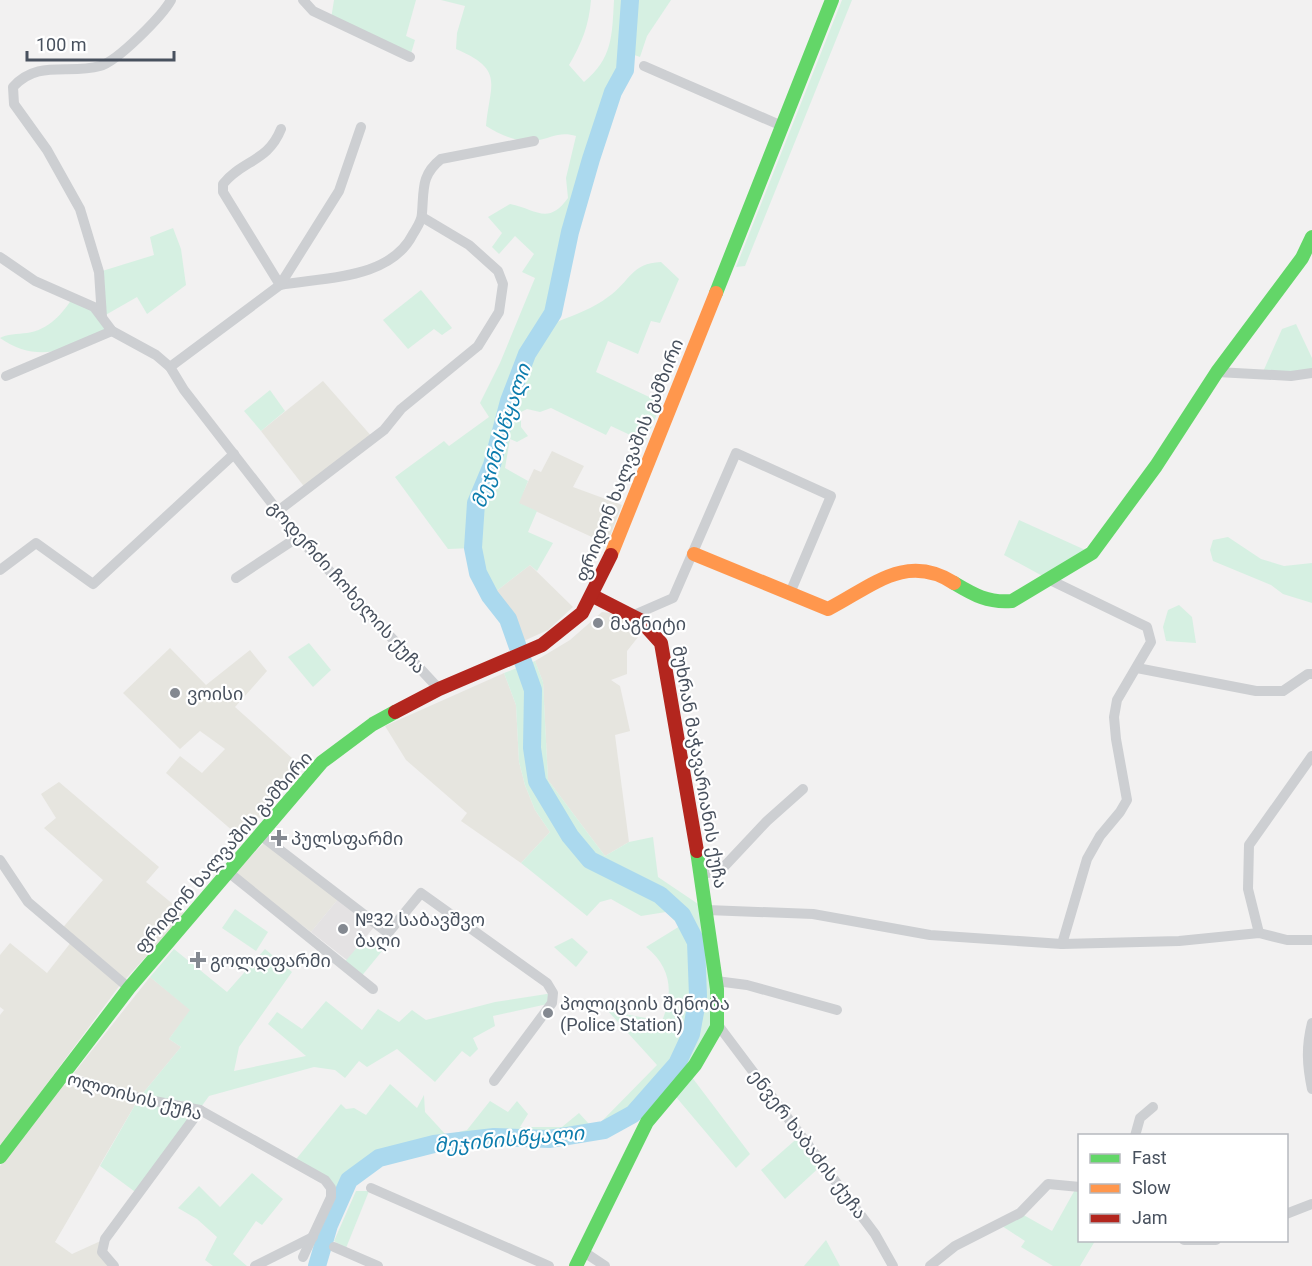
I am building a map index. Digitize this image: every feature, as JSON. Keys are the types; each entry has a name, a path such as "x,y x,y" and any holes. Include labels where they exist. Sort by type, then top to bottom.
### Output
{"main road":[{"name":"ფრიდონ ხალვაშის გამზირი","path":"0,1157 59,1076 129,988 322,762 373,724 440,689 542,645 582,612 593,596 613,552 832,0"},
{"path":"694,554 828,609 907,569 932,571 959,584 981,601 997,605 1012,601 1092,553 1156,466 1217,372 1302,258 1312,237"},
{"name":"მუხრან მაჭავარიანის ქუჩა","path":"593,596 634,615 655,632 662,643 707,909 716,981 718,1025"},
{"path":"576,1266 647,1122 688,1072 718,1025"}],"street":[{"path":"102,317 99,272 80,209 47,150 14,104 13,87 27,75 45,69 101,66 114,59 161,13 171,0"},
{"path":"303,0 313,10 410,57"},
{"path":"644,66 782,126"},
{"path":"170,367 280,285 339,190 361,127"},
{"path":"280,285 223,192 223,184 229,176 264,156 276,142 281,129"},
{"path":"280,285 369,270 396,257 410,240 422,217 423,188 429,169 441,159 534,141"},
{"path":"278,511 384,430 401,409 478,346 499,312 503,284 498,271 469,245 422,217"},
{"name":"გოდერძი ჩოხელის ქუჩა","path":"0,257 35,281 94,307 112,331 156,355 170,367 190,398 298,537 440,689"},
{"path":"6,376 112,331"},
{"path":"1217,372 1291,376 1312,373"},
{"path":"634,615 673,598 736,453 831,496 790,593"},
{"path":"0,570 36,543 93,584 234,454"},
{"path":"236,578 298,537"},
{"path":"1048,579 1147,627 1151,642 1117,700 1114,717 1127,800 1100,836 1087,859 1062,944"},
{"path":"1137,668 1256,691 1283,691 1308,674 1312,674"},
{"path":"1259,933 1248,889 1249,845 1312,756"},
{"path":"701,874 720,871 767,821 803,789"},
{"path":"259,834 388,933 421,893 547,984 553,993 555,1002 494,1081"},
{"path":"0,860 28,902 129,988"},
{"path":"227,871 374,989"},
{"path":"707,909 813,915 949,937 1062,944 1179,941 1259,933 1287,940 1312,940"},
{"path":"716,981 747,985 837,1010"},
{"path":"1312,1023 1306,1062 1312,1089"},
{"name":"ენვერ ხაბაძის ქუჩა","path":"718,1025 875,1233 893,1266"},
{"name":"ოლთისის ქუჩა","path":"59,1076 139,1098 200,1110 325,1180 331,1188 331,1197 303,1257"},
{"path":"1136,1134 1140,1118 1153,1107"},
{"path":"114,1266 102,1252 105,1239 200,1110"},
{"path":"930,1266 955,1246 1020,1213 1048,1184 1078,1187"},
{"path":"371,1188 549,1266"},
{"path":"1288,1214 1312,1204"},
{"path":"255,1266 314,1237"},
{"path":"334,1247 378,1266"},
{"path":"584,1252 605,1266"}],"shaded area":[{"path":"323,381 373,438 306,489 261,431"},
{"path":"552,451 584,466 573,487 622,505 607,544 518,503 534,469 541,472"},
{"path":"530,565 573,607 548,630 517,644 508,619 490,596"},
{"path":"602,612 620,614 642,632 627,651 627,674 611,680 620,686 630,731 615,735 629,842 605,856 548,780 543,682 535,661 570,640"},
{"path":"170,648 206,685 250,650 267,671 235,707 302,767 242,839 166,773 180,756 202,773 225,749 200,731 180,749 123,693"},
{"path":"504,673 516,705 519,762 525,785 535,810 550,832 521,863 461,821 467,813 406,760 385,726"},
{"path":"59,782 159,867 146,882 185,914 120,985 0,1147 0,1015 4,1010 0,1007 0,955 10,943 47,973 72,941 60,931 103,880 44,828 56,818 41,794"},
{"path":"265,842 339,898 311,932 233,873"},
{"name":"№32 საბავშვო ბაღი","path":"339,898 374,927 347,960 311,932"},
{"path":"150,977 191,1010 169,1039 181,1047 139,1098 55,1242 72,1254 105,1239 109,1262 107,1266 0,1266 0,1166 63,1085 135,1097 74,1073"}],"green space":[{"path":"334,0 416,0 406,36 415,40 410,57 331,19"},
{"path":"441,0 591,0 584,34 569,65 584,82 594,73 606,55 611,35 614,0 671,0 647,36 640,57 626,52 625,70 613,92 570,232 553,313 557,322 590,308 615,291 631,274 643,266 661,262 679,279 660,323 651,321 638,354 608,341 596,372 662,403 645,442 611,426 606,435 551,408 540,412 527,409 521,412 521,427 528,436 517,442 510,439 505,468 528,481 519,503 537,511 528,532 553,543 537,571 530,565 490,596 478,573 473,548 448,549 395,477 444,441 449,446 489,417 480,403 500,363 535,278 522,272 534,254 515,236 499,254 492,247 502,233 488,217 510,204 548,214 561,207 568,198 566,178 576,136 560,135 535,141 523,141 503,135 486,126 491,88 488,71 472,57 456,49 457,33 465,6"},
{"path":"842,0 852,0 745,266 736,267"},
{"path":"173,228 181,249 186,285 147,314 137,297 102,317 112,331 70,348 56,351 29,351 0,338 42,328 65,309 74,296 101,316 99,272 154,255 150,237"},
{"path":"421,290 452,328 442,335 434,329 408,349 383,320"},
{"path":"1296,324 1312,358 1312,373 1262,374 1282,329"},
{"path":"270,390 285,411 261,431 244,411"},
{"path":"1019,520 1092,553 1048,579 1004,555"},
{"path":"1228,537 1261,559 1284,566 1312,563 1312,603 1283,594 1271,585 1213,561 1210,550 1213,540"},
{"path":"1179,605 1192,617 1196,643 1166,641 1163,627 1168,610"},
{"path":"309,643 331,670 313,687 288,657"},
{"path":"535,661 543,682 548,780 605,856 629,842 653,837 658,877 707,910 718,1025 688,1072 750,1154 736,1168 671,1091 647,1122 633,1114 604,1130 549,1139 494,1137 434,1144 379,1158 349,1180 342,1197 293,1163 341,1104 346,1109 354,1108 366,1115 390,1084 417,1108 424,1095 425,1112 446,1135 467,1130 490,1101 508,1112 517,1101 528,1114 520,1127 562,1127 579,1113 589,1124 600,1123 657,1065 608,1011 662,1021 668,1000 668,981 661,963 646,947 680,926 666,912 641,916 611,899 600,902 587,916 521,863 550,832 535,810 525,785 519,762 516,705 504,673"},
{"path":"235,909 268,932 256,951 222,928"},
{"path":"365,938 382,951 360,978 343,964"},
{"path":"572,938 588,952 576,967 554,947"},
{"path":"174,949 227,992 265,949 292,972 239,1047 234,1071 306,1056 268,1024 277,1012 302,1029 326,1001 362,1030 378,1009 399,1022 412,1010 426,1020 495,1002 553,993 552,1003 493,1016 495,1026 473,1038 478,1049 470,1057 462,1051 435,1082 397,1049 367,1067 359,1061 345,1078 335,1070 314,1067 209,1096 138,1194 100,1166 139,1098 181,1047 169,1039 190,1010 150,977"},
{"path":"801,1135 823,1164 785,1199 761,1170"},
{"path":"252,1173 283,1199 262,1225 256,1221 233,1254 247,1266 213,1266 205,1260 217,1237 197,1219 178,1208 199,1186 220,1207"},
{"path":"1078,1186 1078,1242 1094,1242 1080,1266 1053,1266 1021,1247 1025,1241 999,1224 1020,1213 1052,1231"},
{"path":"356,1191 369,1191 346,1248 334,1241"},
{"path":"826,1240 840,1266 804,1266"}],"waterway":[{"name":"მეჯინისწყალი","path":"317,1266 329,1225 349,1180 379,1158 434,1144 494,1137 549,1139 604,1130 633,1114 677,1064 691,1034 698,996 696,942 682,915 660,895 590,860 570,836 537,781 532,748 533,690 508,619 490,596 478,573 473,548 476,503 492,465 509,401 527,354 553,313 570,232 591,159 613,92 625,70 630,0"}],"traffic: fast":[{"path":"716,293 832,0"},
{"path":"954,583 982,597 996,601 1012,601 1092,553 1156,466 1217,372 1302,258 1312,237"},
{"path":"0,1157 129,988 322,762 373,724 395,712"},
{"path":"576,1266 647,1122 695,1065 717,1027 717,989 697,851"}],"traffic: slow":[{"path":"611,555 716,293"},
{"path":"694,554 828,609 874,583 904,572 920,571 937,574 954,583"}],"traffic: jam":[{"path":"395,712 439,689 542,645 582,613 611,555"},
{"path":"593,596 640,620 661,643 697,851"}],"place":[{"name":"მაგნიტი","path":"598,623"},
{"name":"ვოისი","path":"175,693"},
{"name":"პულსფარმი","path":"279,838"},
{"name":"№32 საბავშვო ბაღი","path":"343,929"},
{"name":"გოლდფარმი","path":"198,960"},
{"name":"პოლიციის შენობა (Police Station)","path":"548,1013"}]}
